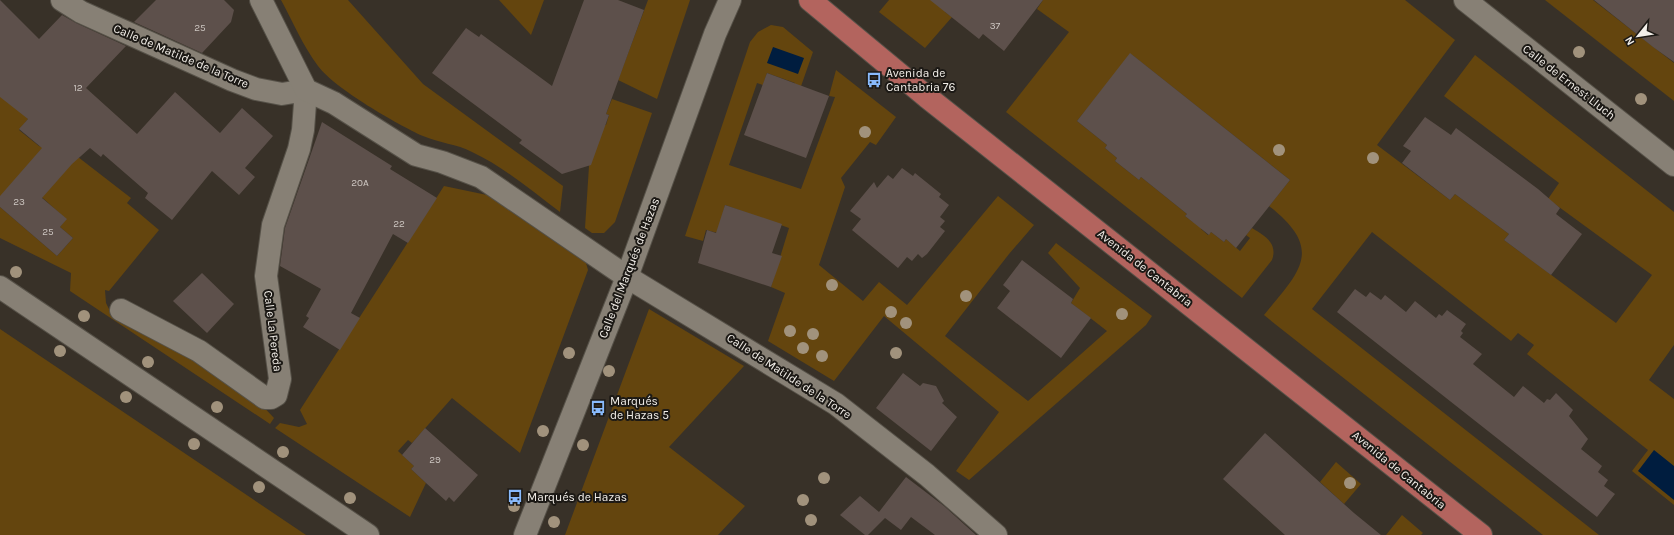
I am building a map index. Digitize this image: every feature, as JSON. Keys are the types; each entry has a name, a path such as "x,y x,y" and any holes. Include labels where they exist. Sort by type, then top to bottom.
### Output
{"main road":[{"name":"Avenida de Cantabria","path":"810,0 933,101 1481,535"}],"street":[{"name":"Calle de Matilde de la Torre","path":"62,0 81,12 256,89 282,94 306,90 334,103 416,155 442,162 481,177 627,277 836,404 927,475 996,535"},
{"path":"261,0 306,90"},
{"name":"Calle del Marqués de Hazas","path":"525,535 627,277 715,34 730,0"},
{"name":"Calle de Ernest Lluch","path":"1465,0 1674,165"},
{"name":"Calle La Pereda","path":"121,310 199,352 265,398 276,396 280,379 266,276 273,225 299,149 303,130 306,90"},
{"path":"0,287 368,535"}],"shaded area":[{"path":"281,0 348,0 423,84 563,186 560,212 518,180 484,158 466,149 423,136 412,131 383,115 338,85 318,66 303,42"},
{"path":"499,0 544,0 531,35"},
{"path":"648,0 690,0 657,99 618,80"},
{"path":"889,0 939,0 949,7 945,12 952,17 925,48 879,12"},
{"path":"1043,0 1405,0 1455,40 1377,145 1450,200 1455,194 1509,234 1504,240 1616,323 1652,275 1548,199 1559,183 1444,96 1475,55 1674,212 1674,345 1649,380 1674,399 1674,505 1632,471 1648,450 1527,354 1534,345 1518,333 1511,341 1372,232 1312,309 1599,535 1543,535 1264,315 1288,286 1296,273 1301,260 1302,248 1297,235 1269,206 1290,180 1131,54 1077,121 1107,145 1105,148 1117,158 1115,161 1139,180 1141,177 1187,214 1185,216 1193,222 1204,224 1201,229 1208,235 1211,232 1224,242 1226,239 1240,251 1250,238 1246,235 1252,228 1266,237 1272,245 1272,260 1242,298 1006,112 1069,32 1037,9"},
{"path":"1545,0 1593,0 1674,63 1674,101"},
{"path":"771,25 783,27 813,52 799,92 793,89 795,83 767,73 763,85 757,83 729,165 801,189 835,97 829,96 836,70 896,117 876,145 870,142 841,178 845,187 819,265 863,301 879,282 907,305 998,196 1034,225 1009,254 945,336 1028,401 1107,331 1071,303 1080,288 1048,253 1056,243 1152,316 1146,325 969,480 956,471 999,412 884,316 834,381 768,341 785,293 771,287 789,228 725,205 718,233 706,230 703,241 685,236 750,42 758,32"},
{"path":"0,75 28,119 19,130 39,146 78,157 131,198 127,203 159,230 109,291 105,290 106,303 112,315 160,336 257,400 274,418 270,424 70,291 71,273 0,238 0,207 57,256 73,238 60,227 66,219 35,191 0,196"},
{"path":"612,99 652,113 615,222 604,233 592,233 585,228 588,162 601,136 598,135 602,124 606,125 609,115 606,114"},
{"path":"444,186 487,195 586,263 588,270 520,453 452,398 412,443 408,440 398,451 414,466 411,469 426,483 410,517 275,428 280,423 299,427 307,424 300,410"},
{"path":"649,309 744,366 669,447 745,506 718,535 565,535"},
{"path":"0,329 306,535 0,535"},
{"path":"1336,462 1361,484 1344,504 1320,482"},
{"path":"1402,515 1423,533 1421,535 1386,535"}],"water":[{"path":"773,47 804,58 798,74 767,63"},
{"path":"1654,450 1674,466 1674,500 1638,471"}],"building":[{"path":"0,0 39,39 62,15 126,46 86,88 137,134 175,92 220,133 242,108 273,136 245,168 255,177 239,195 212,171 172,220 145,198 148,193 103,154 101,157 90,148 72,164 42,198 67,219 60,227 73,238 57,256 0,207 0,196 42,148 19,129 28,119 0,97"},
{"path":"156,0 224,0 234,10 231,22 202,53 134,22"},
{"path":"584,0 618,0 644,10 606,114 609,115 591,165 562,174 519,143 522,140 432,73 466,28 479,37 481,34 552,86"},
{"path":"930,0 1043,0 1004,51 983,34 979,39"},
{"path":"1594,0 1674,0 1674,62 1653,47"},
{"path":"1130,53 1290,180 1236,248 1226,239 1224,242 1211,232 1209,235 1185,216 1187,214 1141,177 1139,180 1115,161 1117,158 1105,148 1107,145 1077,121"},
{"path":"767,73 829,96 806,158 744,135"},
{"path":"1425,117 1451,135 1456,128 1538,189 1560,208 1556,214 1582,234 1551,275 1504,240 1509,234 1455,194 1450,200 1402,163 1411,151 1403,146"},
{"path":"322,122 392,166 390,169 437,198 408,243 393,234 351,313 360,318 340,350 303,327 309,318 306,316 321,289 280,266 285,228"},
{"path":"902,168 913,176 915,173 941,194 939,197 949,205 940,217 945,221 940,227 945,231 927,254 922,258 918,254 912,261 907,257 898,268 852,230 861,219 850,211 874,182 877,188 888,175 893,179"},
{"path":"725,205 782,224 772,253 782,256 771,287 698,263 707,230 716,233"},
{"path":"1022,260 1073,299 1071,303 1091,318 1061,358 997,308 1010,291 1003,285"},
{"path":"202,273 234,304 207,333 173,301"},
{"path":"1355,289 1366,297 1370,292 1381,300 1385,295 1406,312 1415,301 1436,318 1439,314 1442,316 1447,310 1466,324 1461,331 1463,333 1460,337 1482,354 1473,364 1514,397 1523,386 1544,403 1547,399 1550,400 1556,393 1573,410 1569,416 1588,439 1581,449 1602,466 1598,472 1608,480 1604,486 1615,494 1597,517 1337,312"},
{"path":"903,373 920,386 923,383 936,386 944,401 942,403 957,417 931,451 876,408"},
{"path":"425,428 478,475 454,502 449,497 446,501 426,483 411,469 414,466 402,455"},
{"path":"1265,433 1354,513 1381,535 1285,535 1223,479"},
{"path":"906,477 944,506 976,535 935,535 911,517 901,530 885,518 868,535 865,535 840,515 860,496 879,512"}],"place":[{"name":"Avenida de Cantabria 76","path":"874,80"},
{"name":"Marqués de Hazas 5","path":"598,408"},
{"name":"Marqués de Hazas","path":"515,497"}]}
